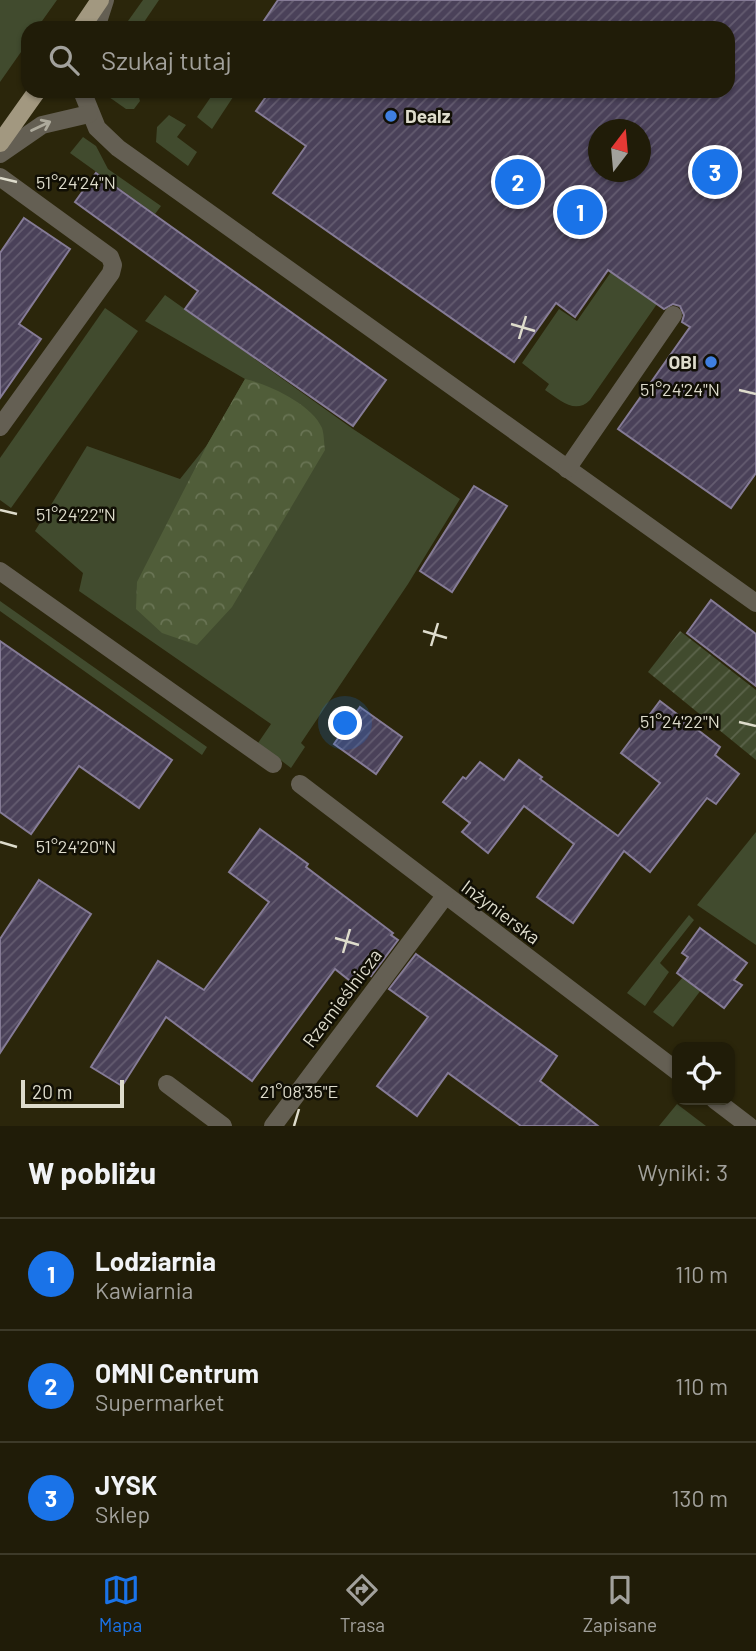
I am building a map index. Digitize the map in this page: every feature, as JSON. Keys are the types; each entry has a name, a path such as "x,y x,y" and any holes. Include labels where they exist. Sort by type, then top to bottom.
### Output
{"main road":[{"path":"86,21 103,0"},
{"path":"0,143 32,98"}],"street":[{"path":"98,21 103,0"},
{"path":"84,98 97,128 118,148 756,603"},
{"path":"0,153 42,125 89,114"},
{"path":"0,177 110,257 113,265 111,273 0,427"},
{"path":"567,469 673,316"},
{"path":"0,571 273,764"},
{"name":"Inżynierska","path":"300,784 672,1067"},
{"name":"Rzemieślnicza","path":"273,1126 445,895"},
{"path":"167,1084 223,1126"},
{"path":"722,1105 749,1126"}],"green space":[{"path":"0,0 57,0 42,21 21,21 21,52 0,82"},
{"path":"143,0 159,0 145,21 128,21"},
{"path":"110,98 139,98 134,109 126,109"},
{"path":"210,98 232,98 212,129 197,117"},
{"path":"169,115 186,125 177,137 197,152 188,166 156,142 157,127"},
{"path":"83,137 96,146 108,169 161,206 155,214 70,153"},
{"path":"611,272 657,304 590,400 573,406 545,390 549,384 522,363 559,309 577,321"},
{"path":"165,295 353,429 460,499 408,584 301,743 305,747 291,768 258,743 271,724 79,591 83,573 35,531 87,446 180,479 207,445 245,379 145,321"},
{"path":"105,308 138,331 11,508 0,500 0,458"},
{"path":"245,379 277,390 309,411 322,428 325,450 232,607 197,645 162,633 136,609 137,582 207,445"},
{"path":"0,601 207,747 202,755 0,611"},
{"path":"680,631 756,690 756,760 648,672"},
{"path":"756,832 756,945 697,905"},
{"path":"689,915 694,920 660,963 669,972 645,1006 627,993"},
{"path":"683,977 701,990 673,1027 653,1012"},
{"path":"678,1105 706,1126 659,1126"}],"building":[{"path":"278,0 756,0 756,473 731,508 618,429 690,327 682,322 684,315 680,306 673,304 664,309 608,270 575,317 556,303 514,362 273,193 306,146 256,111 265,98 735,98 735,21 264,21"},
{"path":"96,173 386,380 353,426 185,309 198,291 75,202"},
{"path":"24,218 70,249 19,324 41,339 0,398 0,253"},
{"path":"474,486 507,506 452,592 420,571"},
{"path":"711,600 756,634 756,686 687,633"},
{"path":"0,641 172,760 139,808 79,766 31,834 0,812"},
{"path":"660,701 720,747 715,755 739,774 716,804 707,798 650,872 624,851 573,923 537,897 574,844 524,806 488,853 462,832 470,823 443,802 463,777 466,779 480,762 504,780 519,760 542,777 540,779 618,836 660,783 621,753"},
{"path":"360,707 402,737 376,774 334,744"},
{"path":"260,829 308,864 306,867 393,933 391,935 398,940 371,976 364,971 354,984 335,969 252,1081 166,1017 122,1086 91,1067 158,961 204,990 269,902 229,872"},
{"path":"39,880 91,914 0,1053 0,939"},
{"path":"700,928 747,963 734,980 742,985 724,1008 677,973 688,957 682,953"},
{"path":"416,954 557,1056 540,1081 598,1126 521,1126 448,1073 417,1116 377,1086 428,1017 389,989"}],"place":[{"name":"Dealz","path":"391,116"},
{"name":"JYSK","path":"715,172"},
{"name":"OMNI Centrum","path":"518,182"},
{"name":"Lodziarnia","path":"580,212"},
{"name":"OBI","path":"711,362"}]}
